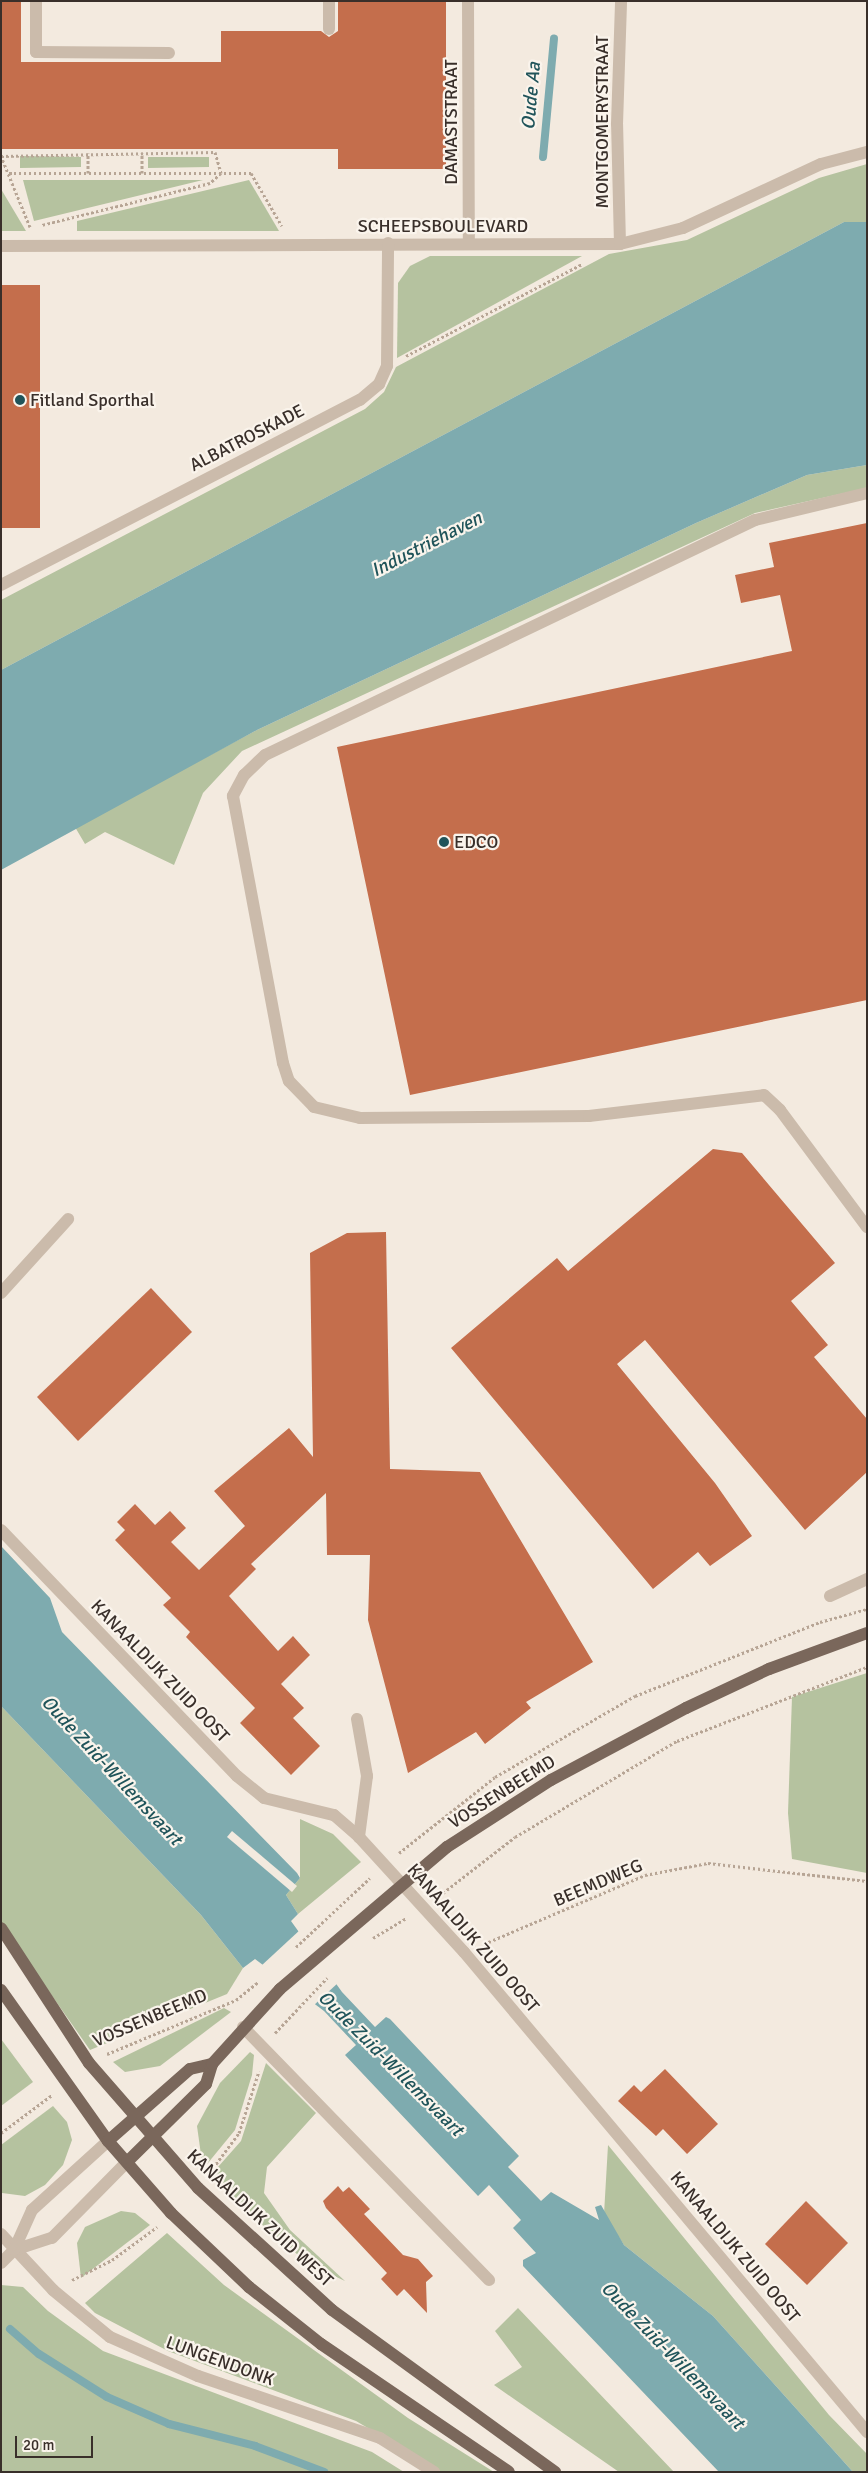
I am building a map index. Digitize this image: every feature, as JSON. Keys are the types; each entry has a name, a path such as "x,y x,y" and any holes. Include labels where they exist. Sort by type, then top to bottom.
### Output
{"main road":[{"name":"VOSSENBEEMD","path":"127,2162 206,2084 212,2064 243,2028 322,1950 402,1883 494,1814 608,1748 770,1669 867,1633"},
{"name":"KANAALDIJK ZUID WEST","path":"1,1928 89,2063 151,2137 198,2188 332,2310 556,2472"},
{"path":"1,1990 65,2084 108,2141 172,2213 249,2287 321,2344 509,2472"},
{"path":"108,2141 190,2069 212,2064"}],"street":[{"path":"36,1 36,52 168,53"},
{"path":"329,1 329,30"},
{"name":"DAMASTSTRAAT","path":"468,1 469,242"},
{"name":"MONTGOMERYSTRAAT","path":"620,244 617,124 622,1"},
{"name":"SCHEEPSBOULEVARD","path":"1,246 469,242 620,244 682,228 821,164 867,152"},
{"name":"ALBATROSKADE","path":"1,585 360,400 380,384 387,366 388,243"},
{"path":"867,493 755,520 265,755 244,775 233,796 283,1063 289,1081 314,1108 332,1115 379,1118 589,1116 764,1095 780,1110 867,1227"},
{"path":"1,1293 68,1219"},
{"name":"KANAALDIJK ZUID OOST","path":"1,1530 237,1776 264,1798 334,1815 359,1837 425,1907 464,1952 867,2432"},
{"path":"830,1596 867,1579"},
{"path":"357,1719 367,1776 359,1837"},
{"path":"243,2028 266,2048 489,2280"},
{"path":"1,2263 14,2250 32,2210 108,2141"},
{"path":"14,2250 52,2238 127,2162"},
{"path":"1,2234 14,2250"},
{"name":"LUNGENDONK","path":"14,2250 110,2337 198,2376 380,2438 434,2472"}],"path":[{"path":"38,246 1,156 215,152 221,173"},
{"path":"88,153 88,173"},
{"path":"142,153 142,173"},
{"path":"9,173 251,173 293,244"},
{"path":"30,228 210,183 221,173"},
{"path":"387,366 585,262"},
{"name":"VOSSENBEEMD","path":"308,1936 384,1865 495,1776 635,1696 820,1622 867,1609"},
{"path":"365,1945 425,1907 515,1837 677,1741 867,1667"},
{"name":"BEEMDWEG","path":"464,1952 645,1875 708,1863 867,1881"},
{"path":"266,2048 296,2006 331,1974"},
{"name":"VOSSENBEEMD","path":"89,2063 236,2000 266,1975"},
{"path":"1,2133 65,2084"}],"green space":[{"path":"20,156 81,157 81,167 20,168"},
{"path":"148,157 209,157 209,167 148,168"},
{"path":"867,164 867,222 844,222 1,670 1,600 365,409 384,392 396,367 609,254 687,240 819,178"},
{"path":"23,180 203,180 34,221"},
{"path":"249,180 279,231 77,231 77,221"},
{"path":"1,189 26,231 1,231"},
{"path":"430,256 582,256 397,358 398,283 410,266"},
{"path":"867,465 867,488 755,513 242,751 203,793 174,865 105,832 85,844 75,827 257,730 696,523 807,475"},
{"path":"867,1673 867,1873 792,1859 788,1813 792,1697"},
{"path":"1,1706 201,1915 243,1968 227,1994 90,2050 1,1923"},
{"path":"300,1819 333,1834 361,1862 298,1914 286,1895 300,1878"},
{"path":"224,2008 231,2012 160,2066 125,2072 113,2062"},
{"path":"1,2039 33,2082 1,2106"},
{"path":"250,2052 254,2055 252,2075 235,2130 203,2169 197,2126 220,2083"},
{"path":"266,2063 316,2113 267,2167 264,2193 290,2230 345,2281 311,2265 274,2236 210,2176 241,2141"},
{"path":"53,2106 67,2122 72,2140 63,2165 45,2185 25,2196 2,2193 1,2145"},
{"path":"608,2145 829,2415 867,2454 867,2472 853,2472 713,2316 624,2245 604,2214"},
{"path":"121,2211 135,2213 150,2225 81,2278 77,2243 85,2227"},
{"path":"167,2233 224,2285 408,2418 494,2472 442,2472 356,2421 168,2351 95,2313 85,2303"},
{"path":"1,2285 23,2287 48,2311 103,2351 372,2452 404,2472 1,2472"},
{"path":"518,2308 674,2472 619,2472 494,2385 522,2367 495,2331"}],"water":[{"name":"Industriehaven","path":"844,222 867,222 867,465 807,475 696,523 257,730 1,870 1,670"},
{"name":"Oude Zuid-Willemsvaart","path":"1,1546 50,1598 62,1632 297,1873 300,1878 286,1895 298,1914 291,1921 342,1992 375,2027 386,2017 390,2019 519,2156 508,2167 541,2201 551,2192 599,2220 595,2207 601,2205 624,2245 713,2316 853,2472 719,2472 523,2266 523,2260 536,2253 513,2228 521,2220 489,2185 478,2196 345,2055 356,2045 324,2011 255,1959 243,1968 201,1915 1,1706"}],"pier":[{"path":"232,1831 297,1886 292,1892 227,1837"},
{"path":"301,1929 339,1982 313,2006 261,1966"}],"building":[{"path":"1,1 21,1 21,62 221,62 221,31 321,31 329,37 338,31 338,1 446,1 446,169 338,169 338,149 1,149"},
{"name":"Fitland Sporthal","path":"1,285 40,285 40,528 1,528"},
{"path":"867,523 867,1000 410,1095 337,747 792,651 780,595 741,603 735,575 774,567 769,543"},
{"path":"713,1149 742,1153 835,1263 791,1301 828,1345 814,1357 867,1419 867,1472 805,1530 645,1340 617,1364 715,1483 752,1536 710,1566 698,1552 653,1589 451,1348 557,1258 568,1271"},
{"path":"386,1232 390,1469 480,1472 593,1662 526,1702 531,1708 485,1744 476,1732 408,1773 368,1620 370,1555 327,1555 326,1493 251,1564 256,1569 229,1596 278,1651 293,1636 310,1655 281,1684 304,1708 293,1718 320,1746 291,1775 240,1723 255,1708 186,1637 190,1632 163,1605 171,1598 115,1540 125,1530 117,1522 135,1504 155,1525 170,1511 186,1528 171,1542 199,1570 245,1526 214,1491 289,1428 313,1457 310,1253 347,1233"},
{"path":"151,1288 192,1332 78,1441 37,1397"},
{"path":"665,2069 718,2124 687,2154 663,2129 656,2136 618,2101 634,2085 641,2092"},
{"path":"338,2186 343,2192 349,2187 370,2209 364,2214 403,2255 418,2259 433,2276 426,2282 427,2313 404,2289 397,2296 381,2279 387,2273 326,2208 323,2201"},
{"path":"806,2201 848,2243 807,2285 765,2244"}],"waterway":[{"name":"Oude Aa","path":"543,157 554,39"},
{"path":"10,2329 39,2354 107,2397 169,2424 255,2446 324,2472"}],"place":[{"name":"Fitland Sporthal","path":"20,400"},
{"name":"EDCO","path":"444,842"}]}
